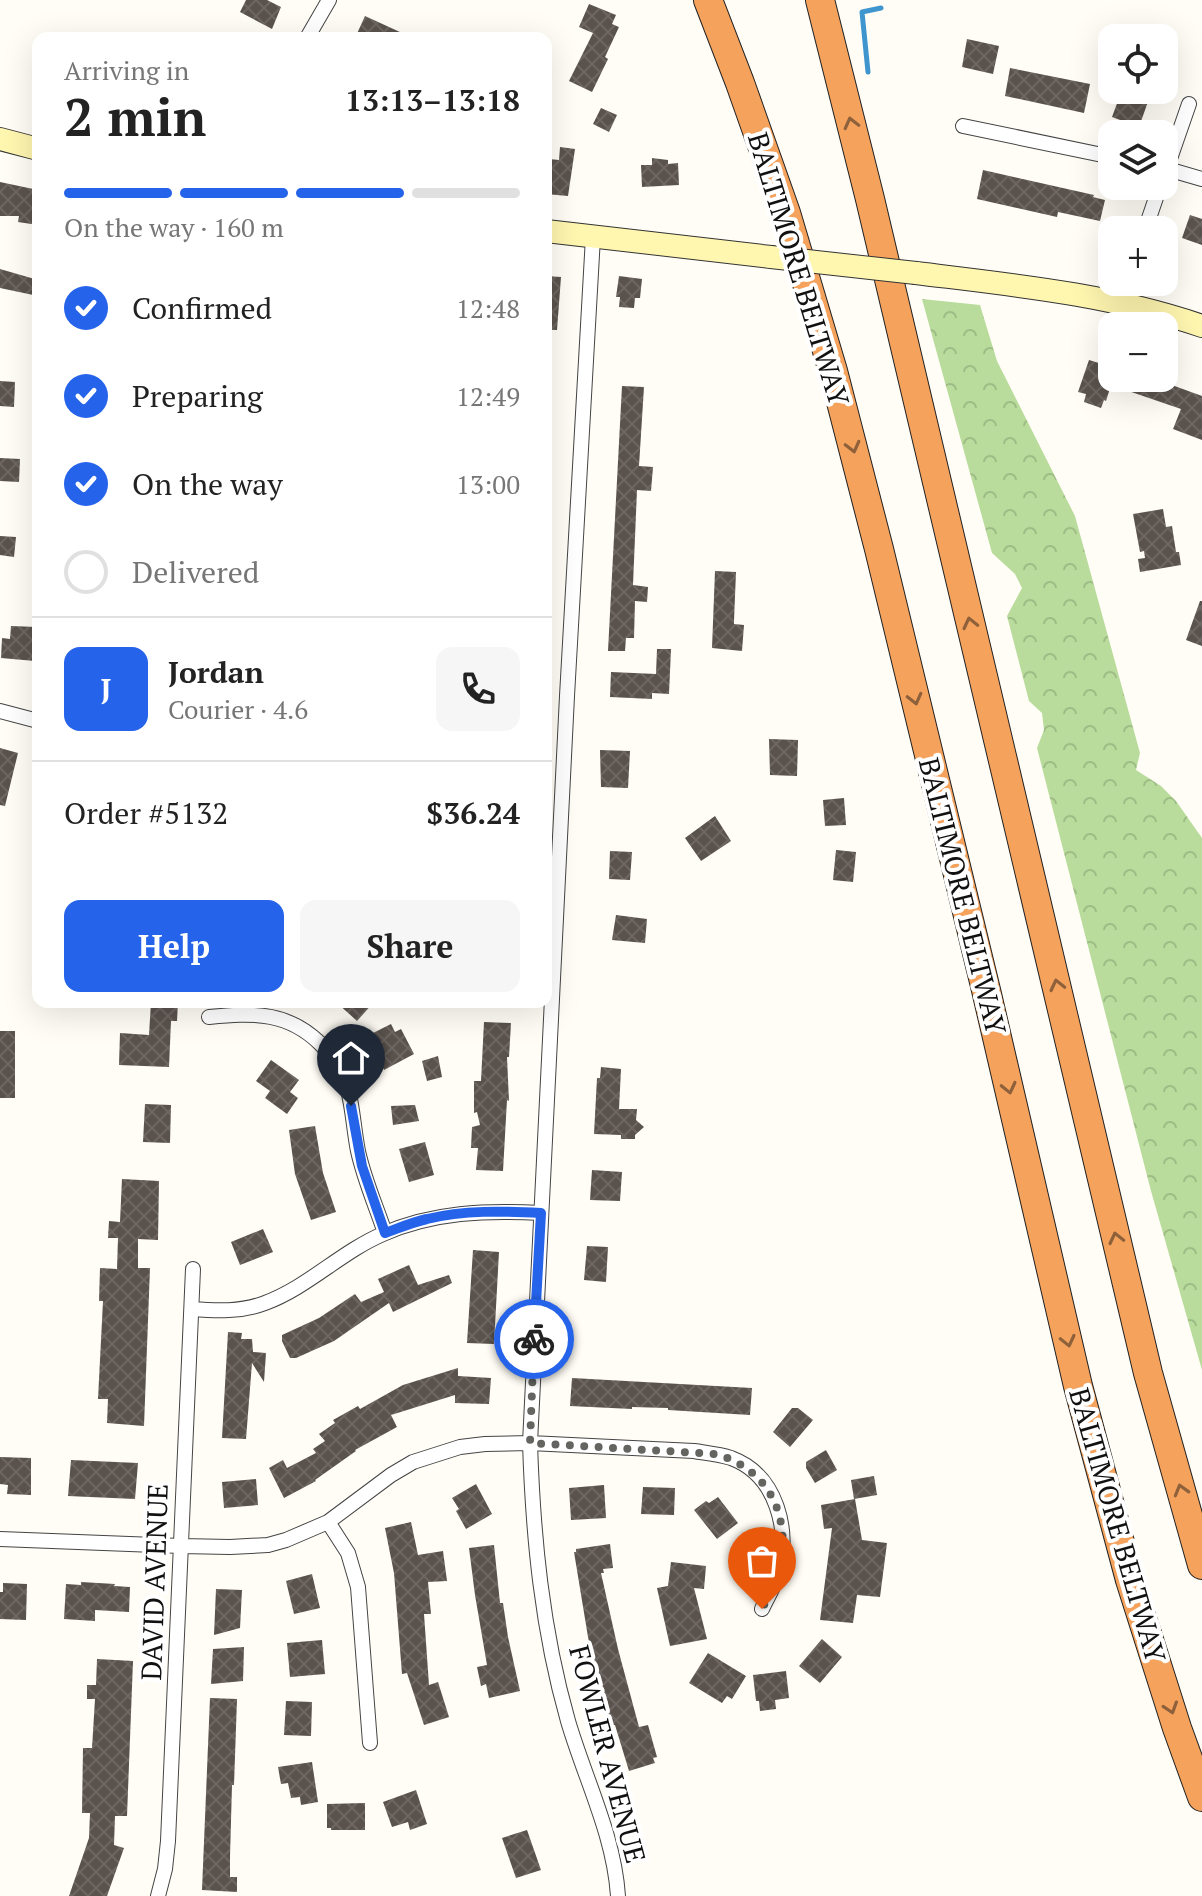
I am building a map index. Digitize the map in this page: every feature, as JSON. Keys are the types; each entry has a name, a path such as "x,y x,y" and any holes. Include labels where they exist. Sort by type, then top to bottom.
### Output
{"highway":[{"name":"BALTIMORE BELTWAY","path":"706,0 740,83 786,213 833,371 972,932 1078,1386 1130,1580 1202,1797"},
{"path":"820,0 1148,1373 1202,1565"}],"main road":[{"path":"0,139 32,147"},
{"path":"552,232 1046,289 1098,291"},
{"path":"1132,296 1202,326"}],"street":[{"path":"310,32 329,0"},
{"path":"1178,135 1189,104"},
{"path":"963,126 1098,154"},
{"path":"1178,174 1202,179"},
{"name":"FOWLER AVENUE","path":"552,865 593,237"},
{"path":"0,711 32,719"},
{"name":"FOWLER AVENUE","path":"547,1008 530,1443 536,1543 549,1634 568,1721 614,1861 618,1896"},
{"path":"209,1017 272,1017 303,1030 327,1050 348,1089 358,1153 385,1233"},
{"path":"192,1309 221,1311 265,1303 368,1241 425,1219 508,1211 541,1213"},
{"name":"DAVID AVENUE","path":"158,1896 168,1841 193,1269"},
{"path":"0,1539 181,1546 268,1545 296,1537 328,1522 413,1462 460,1447 530,1443 705,1453 733,1459 748,1468 762,1481 779,1511 782,1525 778,1575 762,1609"},
{"path":"328,1522 348,1553 358,1587 370,1743"}],"green space":[{"path":"922,299 980,305 997,361 1075,516 1140,753 1136,770 1161,786 1176,801 1202,838 1202,1370 1151,1191 1037,748 1044,730 1042,713 1029,701 1007,616 1022,588 1015,574 992,553"}],"building":[{"path":"246,0 267,0 281,7 272,29 240,12"},
{"path":"589,4 616,15 612,24 619,27 592,92 569,81 593,33 579,27"},
{"path":"365,16 400,32 358,32"},
{"path":"967,39 999,46 993,74 962,67"},
{"path":"1010,68 1090,84 1084,113 1005,96"},
{"path":"1117,104 1147,104 1141,120 1112,117"},
{"path":"601,108 617,115 609,132 593,124"},
{"path":"560,147 575,149 568,196 552,195 552,159 559,160"},
{"path":"652,158 668,160 668,164 678,163 679,185 642,187 641,165 652,165"},
{"path":"983,170 1105,200 1098,221 1058,212 1057,217 977,199"},
{"path":"0,182 32,189 32,224 18,222 19,216 0,216"},
{"path":"1190,215 1202,219 1202,245 1182,238"},
{"path":"0,269 32,278 32,295 0,288"},
{"path":"552,276 561,277 557,330 552,330"},
{"path":"619,276 642,279 640,298 635,298 634,308 619,307 620,297 616,297"},
{"path":"1089,360 1098,363 1098,392 1109,392 1106,401 1101,408 1084,402 1086,394 1078,392"},
{"path":"0,381 15,382 14,407 0,406"},
{"path":"622,386 644,387 639,466 653,467 651,491 637,490 633,585 648,587 647,602 635,601 634,638 626,638 625,651 608,651"},
{"path":"1178,387 1202,396 1202,440 1173,429 1181,409 1131,392 1178,392"},
{"path":"0,458 20,459 19,482 0,481"},
{"path":"1163,509 1166,527 1172,526 1181,565 1140,572 1138,559 1145,558 1144,551 1140,552 1133,514"},
{"path":"0,536 16,537 14,557 0,555"},
{"path":"715,571 736,572 734,624 744,625 742,651 712,648"},
{"path":"1202,601 1202,646 1186,640"},
{"path":"11,626 32,627 32,661 1,658 2,638 10,639"},
{"path":"657,649 671,649 669,694 652,693 652,699 610,697 611,672 656,674"},
{"path":"769,739 798,740 797,776 770,775"},
{"path":"0,748 18,753 5,806 0,805"},
{"path":"600,750 630,751 628,788 601,787"},
{"path":"844,798 846,825 825,826 823,800"},
{"path":"715,816 731,841 701,861 685,838"},
{"path":"836,850 856,852 853,882 833,880"},
{"path":"610,851 632,852 630,880 609,879"},
{"path":"616,915 647,919 645,943 612,940"},
{"path":"151,1008 178,1008 177,1021 171,1021 169,1067 119,1065 120,1033 149,1035"},
{"path":"343,1008 369,1008 357,1021"},
{"path":"484,1022 511,1023 503,1171 476,1170 478,1148 471,1148 472,1127 480,1125 477,1112 474,1113 474,1081 481,1081"},
{"path":"391,1024 395,1032 401,1029 414,1054 384,1070 367,1036"},
{"path":"0,1031 15,1031 15,1098 0,1098"},
{"path":"438,1056 442,1077 427,1081 422,1061"},
{"path":"271,1060 299,1080 290,1092 298,1098 287,1114 265,1098 270,1091 256,1081"},
{"path":"601,1067 621,1069 619,1109 637,1109 636,1120 644,1127 635,1139 594,1134 597,1078 600,1078"},
{"path":"145,1104 171,1105 170,1143 143,1142"},
{"path":"415,1105 419,1121 393,1125 391,1106"},
{"path":"315,1126 323,1173 336,1212 311,1220 295,1174 289,1130"},
{"path":"425,1142 434,1175 409,1182 399,1149"},
{"path":"592,1170 622,1172 620,1201 590,1200"},
{"path":"122,1179 159,1181 158,1240 138,1239 138,1268 150,1268 144,1426 107,1423 108,1399 98,1399 103,1301 99,1301 100,1268 117,1269 118,1238 108,1238 109,1221 120,1222"},
{"path":"263,1229 273,1252 240,1265 231,1242"},
{"path":"587,1246 608,1247 606,1282 584,1280"},
{"path":"473,1250 499,1252 494,1344 467,1343"},
{"path":"409,1265 418,1285 449,1275 452,1283 393,1312 389,1303 334,1341 290,1358 282,1335 319,1318 355,1294 361,1302 384,1292 378,1279"},
{"path":"228,1332 242,1333 241,1339 252,1339 253,1352 266,1353 264,1382 252,1363 246,1439 222,1438"},
{"path":"458,1368 458,1376 491,1378 489,1404 455,1403 455,1395 391,1415 397,1427 355,1450 316,1481 284,1498 269,1468 283,1460 287,1468 316,1453 313,1449 325,1441 319,1434 335,1423 333,1420 403,1385"},
{"path":"572,1378 752,1388 750,1415 668,1408 570,1406"},
{"path":"792,1408 798,1408 813,1420 790,1447 773,1432"},
{"path":"826,1450 837,1470 815,1483 806,1462"},
{"path":"0,1457 31,1458 31,1495 7,1494 8,1485 0,1484"},
{"path":"71,1460 138,1463 135,1499 68,1496"},
{"path":"874,1476 877,1495 854,1499 851,1480"},
{"path":"256,1479 258,1505 224,1508 222,1482"},
{"path":"476,1484 492,1514 466,1529 452,1498"},
{"path":"604,1485 606,1518 571,1520 569,1488"},
{"path":"643,1487 675,1488 674,1515 641,1514"},
{"path":"718,1497 738,1523 717,1539 694,1510"},
{"path":"855,1499 862,1540 887,1543 880,1597 857,1595 853,1623 820,1620 832,1528 824,1529 821,1505"},
{"path":"411,1522 418,1555 443,1551 447,1581 428,1582 431,1614 424,1614 429,1685 438,1682 449,1717 424,1725 407,1673 402,1674 394,1573 385,1528"},
{"path":"610,1544 613,1568 603,1569 604,1573 601,1573 639,1727 648,1725 657,1757 653,1758 655,1763 629,1771 615,1725 610,1726 601,1696 574,1552 576,1549"},
{"path":"494,1545 500,1603 503,1603 520,1691 489,1698 486,1684 481,1686 477,1667 487,1665 469,1548"},
{"path":"671,1562 706,1566 704,1589 694,1588 707,1639 670,1646 657,1588 668,1586"},
{"path":"312,1574 320,1608 294,1614 286,1581"},
{"path":"81,1582 130,1587 129,1612 95,1610 95,1621 64,1619 66,1584 81,1585"},
{"path":"3,1583 27,1584 26,1620 0,1619"},
{"path":"216,1589 242,1590 240,1628 214,1635"},
{"path":"822,1639 842,1657 820,1683 799,1666"},
{"path":"322,1640 325,1674 290,1677 287,1643"},
{"path":"244,1647 243,1681 211,1684 213,1649"},
{"path":"708,1653 746,1676 732,1699 727,1696 722,1703 689,1683"},
{"path":"97,1659 133,1661 127,1816 115,1816 114,1845 124,1848 107,1896 69,1896 89,1838 90,1813 82,1813 83,1748 92,1748 95,1699 87,1699 87,1685 96,1685"},
{"path":"786,1671 789,1698 775,1700 776,1709 760,1711 753,1675"},
{"path":"210,1698 237,1699 230,1877 237,1877 237,1892 202,1890"},
{"path":"286,1701 312,1702 311,1736 284,1735"},
{"path":"312,1762 318,1802 301,1805 300,1797 291,1798 288,1783 281,1784 278,1767"},
{"path":"416,1790 427,1824 410,1830 408,1822 392,1827 383,1802"},
{"path":"365,1803 365,1830 327,1828 327,1804"},
{"path":"527,1830 541,1870 516,1878 502,1838"}],"waterway":[{"path":"868,72 862,12 881,8"}],"way so far":[{"path":"534,1339 530,1443 715,1454 733,1459 762,1481 772,1495 782,1525 778,1575 762,1609"}],"route":[{"path":"351,1106 358,1153 385,1233 425,1219 468,1212 541,1213 534,1339"}]}
